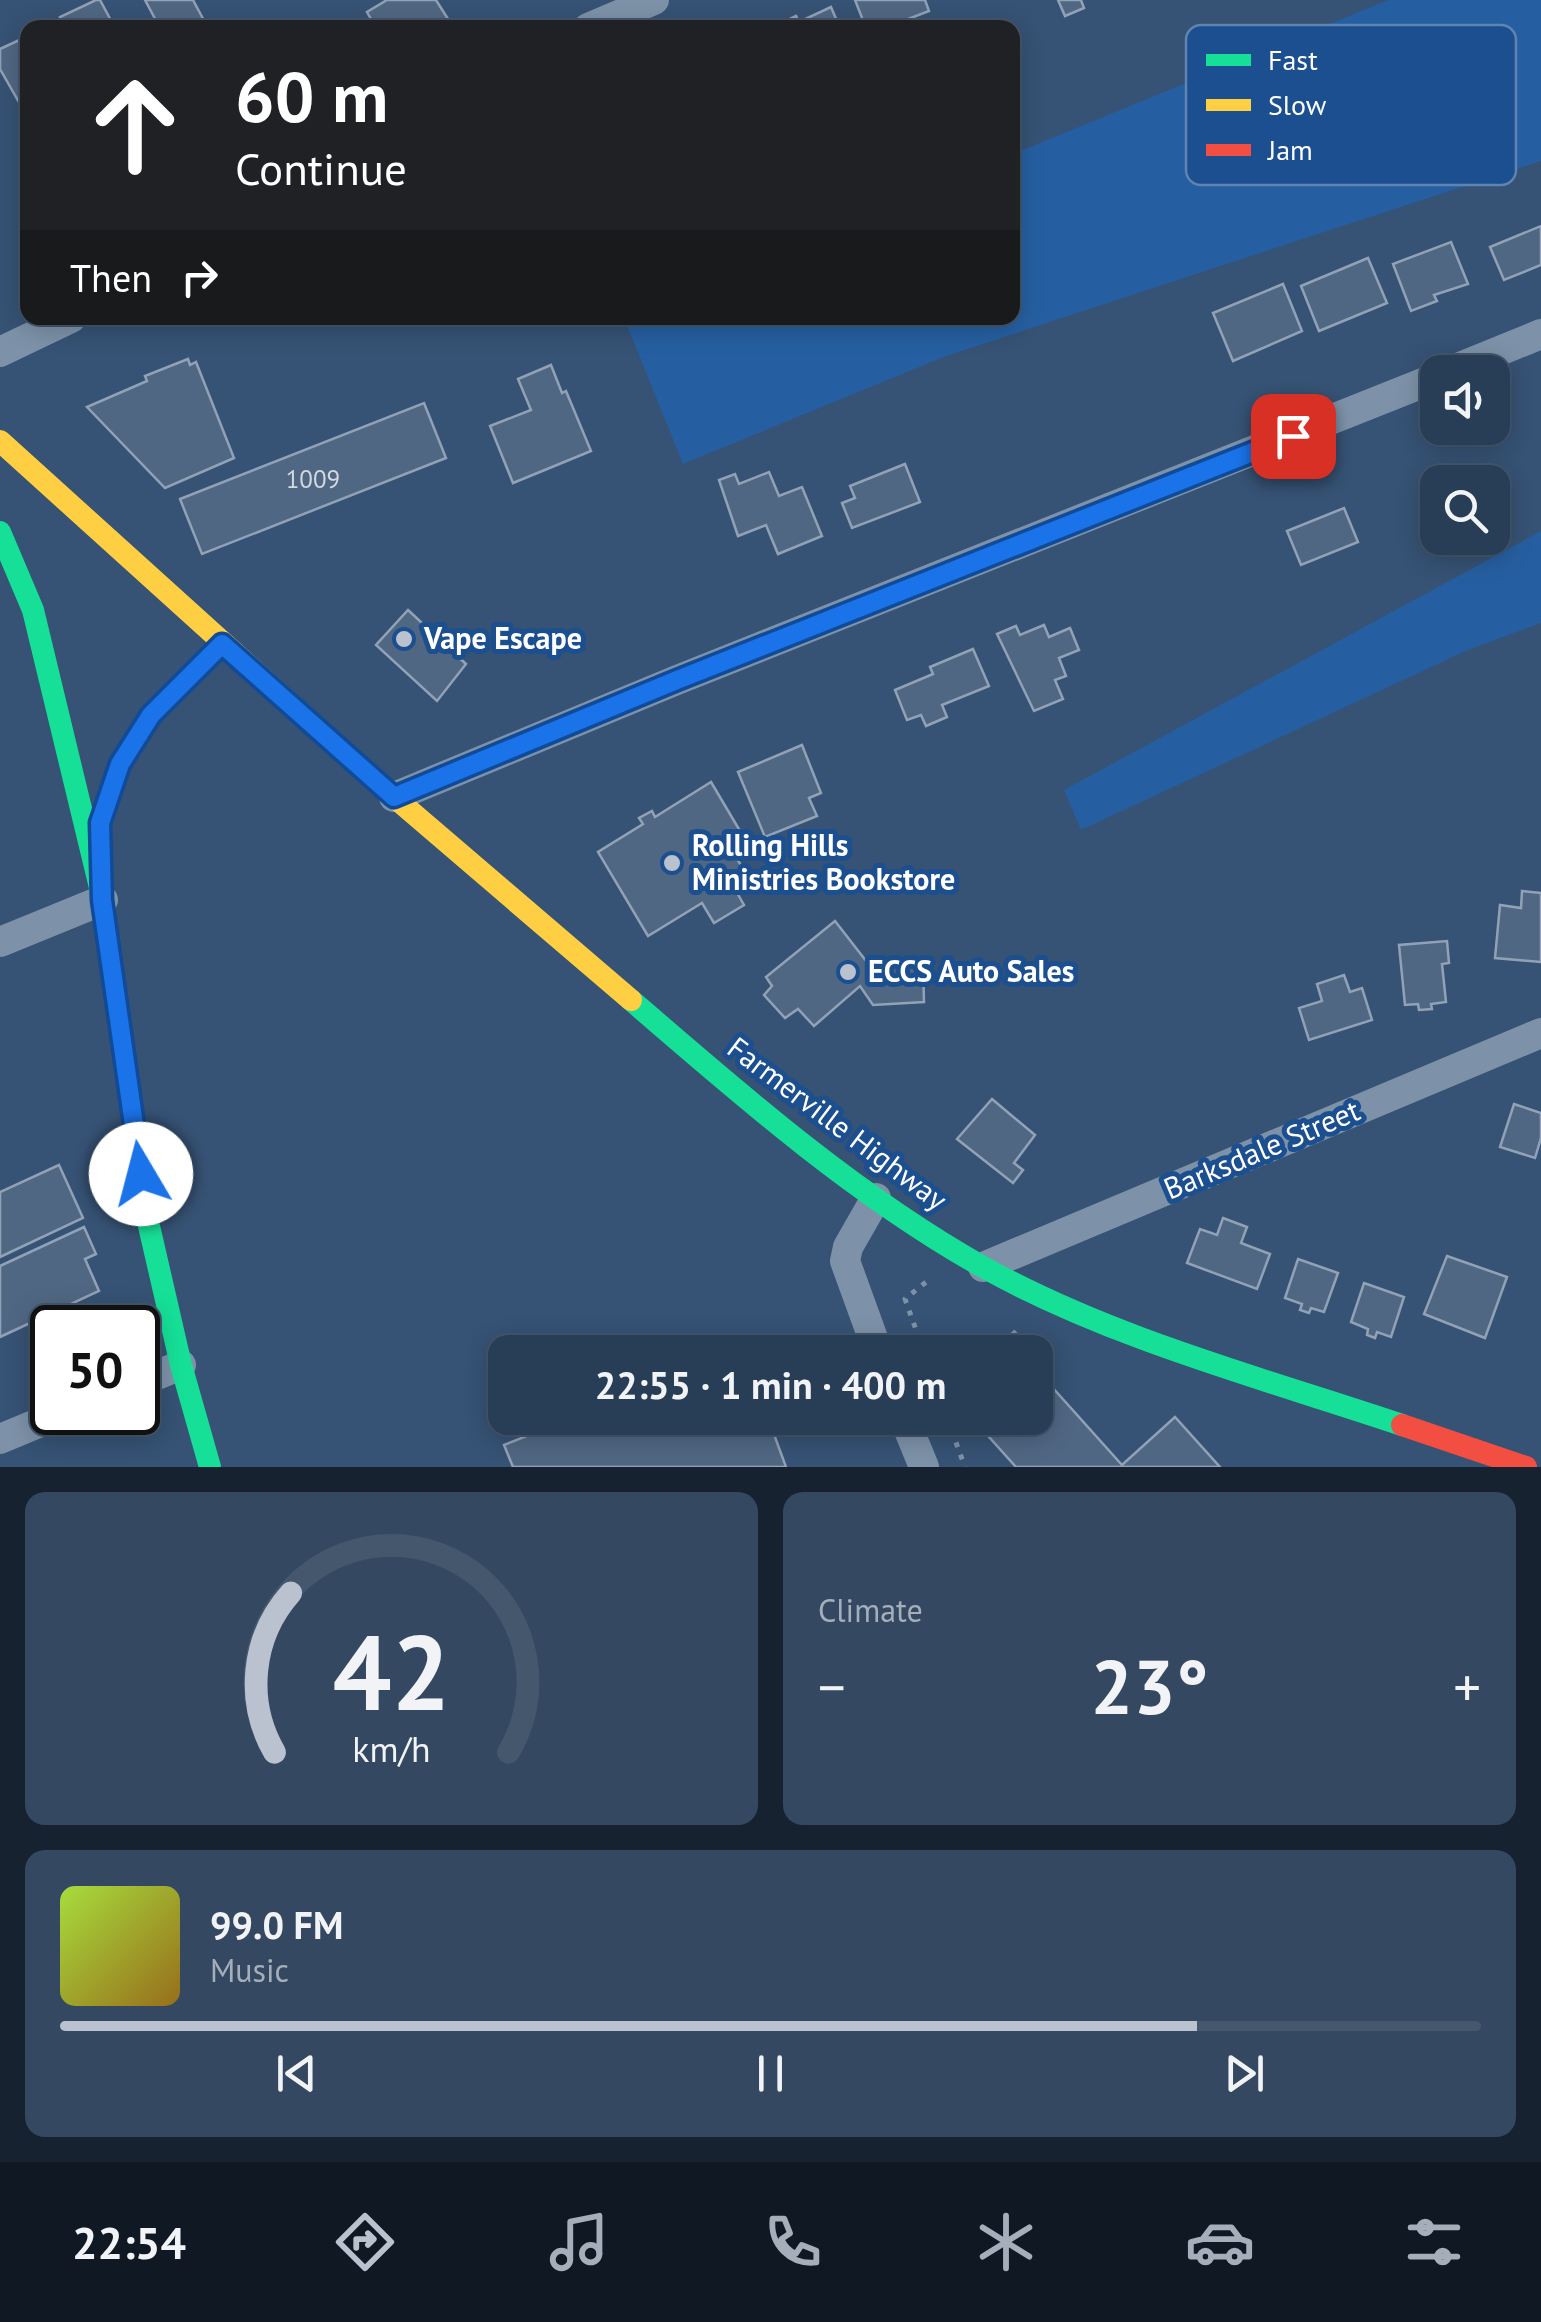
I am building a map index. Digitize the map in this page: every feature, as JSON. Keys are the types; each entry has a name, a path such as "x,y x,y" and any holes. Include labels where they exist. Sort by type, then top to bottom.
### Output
{"main road":[{"name":"Farmerville Highway","path":"0,440 394,797 753,1105 876,1198 983,1267 1106,1325 1526,1467"},
{"path":"0,532 33,610 102,900 146,1212 181,1365 210,1467"},
{"path":"102,900 100,823 120,764 151,715 222,644"}],"street":[{"path":"607,20 654,0"},
{"path":"0,352 56,325"},
{"path":"1490,355 1541,334"},
{"path":"394,797 1420,384"},
{"path":"0,942 102,900"},
{"name":"Barksdale Street","path":"983,1267 1541,1033"},
{"path":"872,1335 846,1261 848,1248 876,1198"},
{"path":"160,1374 181,1365"},
{"path":"0,1439 30,1427"},
{"path":"911,1435 924,1467"}],"path":[{"path":"918,1335 905,1299 931,1278"},
{"path":"1012,1335 1020,1328"},
{"path":"954,1435 966,1467"}],"shaded area":[{"path":"1388,0 1541,0 1541,161 1516,169 1516,25 1327,25"},
{"path":"1186,83 1186,185 1468,185 946,356 683,464 627,325 1020,325 1020,151"},
{"path":"1541,531 1541,623 1470,649 1081,830 1064,790 1497,555 1510,555 1510,548"}],"building":[{"path":"100,0 111,20 62,20 60,17"},
{"path":"145,0 193,0 204,20 156,20"},
{"path":"387,0 436,0 448,19 372,20 367,12"},
{"path":"855,0 925,0 929,11 906,20 863,20"},
{"path":"1058,0 1081,0 1084,8 1065,16"},
{"path":"831,7 837,20 803,20"},
{"path":"20,40 20,104 0,69 0,49"},
{"path":"1541,226 1541,265 1504,280 1490,247"},
{"path":"1451,242 1468,284 1434,295 1437,301 1411,311 1393,264"},
{"path":"1368,258 1387,303 1319,331 1301,286"},
{"path":"1283,284 1302,331 1233,361 1213,313"},
{"path":"188,359 190,365 196,362 234,458 165,488 87,407 147,381 145,376"},
{"path":"551,365 591,451 513,483 490,426 531,410 518,379"},
{"path":"424,403 446,458 202,554 180,499"},
{"path":"905,464 920,502 852,528 842,503 855,498 850,486"},
{"path":"769,472 779,496 802,487 822,536 778,554 766,525 738,536 719,480 735,474 739,484"},
{"path":"1344,508 1358,542 1301,565 1287,531"},
{"path":"408,610 466,664 437,701 376,645"},
{"path":"1044,625 1049,637 1070,628 1079,650 1059,658 1066,676 1055,680 1063,699 1034,711 997,634 1016,626 1020,635"},
{"path":"973,649 989,686 942,705 947,717 926,726 921,715 907,720 895,690 933,674 930,667"},
{"path":"802,745 821,793 809,798 817,816 765,837 738,772"},
{"name":"Rolling Hills Ministries Bookstore","path":"711,782 746,841 731,849 747,875 732,884 744,905 714,923 702,903 648,936 598,852 643,824 639,818 652,811 655,817"},
{"path":"1522,891 1541,893 1541,962 1495,958 1500,905 1521,908"},
{"name":"ECCS Auto Sales","path":"835,921 870,966 923,963 924,1002 873,1005 860,986 814,1026 798,1009 785,1018 764,995 772,986 766,977"},
{"path":"1447,941 1449,963 1442,964 1446,1002 1419,1010 1418,1004 1405,1005 1399,945"},
{"path":"1344,975 1350,992 1362,988 1372,1020 1309,1040 1299,1008 1322,1001 1317,984"},
{"path":"992,1099 1035,1135 1014,1163 1023,1170 1013,1183 957,1139"},
{"path":"1514,1104 1541,1113 1541,1138 1535,1158 1500,1147"},
{"path":"59,1165 83,1218 0,1257 0,1192"},
{"path":"1223,1218 1247,1227 1241,1243 1270,1254 1257,1289 1187,1263 1200,1229 1217,1235"},
{"path":"84,1227 96,1254 85,1259 99,1291 69,1305 30,1305 30,1323 0,1337 0,1266"},
{"path":"1447,1256 1507,1277 1485,1338 1424,1314"},
{"path":"1298,1259 1338,1273 1324,1312 1300,1310 1302,1304 1285,1298"},
{"path":"1364,1283 1404,1297 1391,1337 1377,1332 1375,1338 1367,1335 1368,1329 1351,1322"},
{"path":"1053,1388 1122,1465 1175,1417 1220,1467 1016,1467 987,1435 1053,1435"},
{"path":"529,1435 774,1435 786,1467 513,1467 504,1445"}],"traffic: fast":[{"path":"0,532 33,610 103,900"},
{"path":"122,759 100,823 103,900 146,1213 181,1365 210,1467"},
{"path":"631,1000 757,1108 845,1176 983,1267 1033,1293 1136,1336 1402,1425"}],"traffic: slow":[{"path":"0,441 394,797 631,1000"},
{"path":"122,759 151,715 222,644"}],"traffic: jam":[{"path":"1402,1425 1526,1467"}],"place":[{"name":"Vape Escape","path":"404,639"},
{"name":"Rolling Hills Ministries Bookstore","path":"672,863"},
{"name":"ECCS Auto Sales","path":"848,972"}],"route":[{"path":"141,1174 102,900 100,823 120,764 151,715 222,644 394,797 677,680 1293,436"}]}
